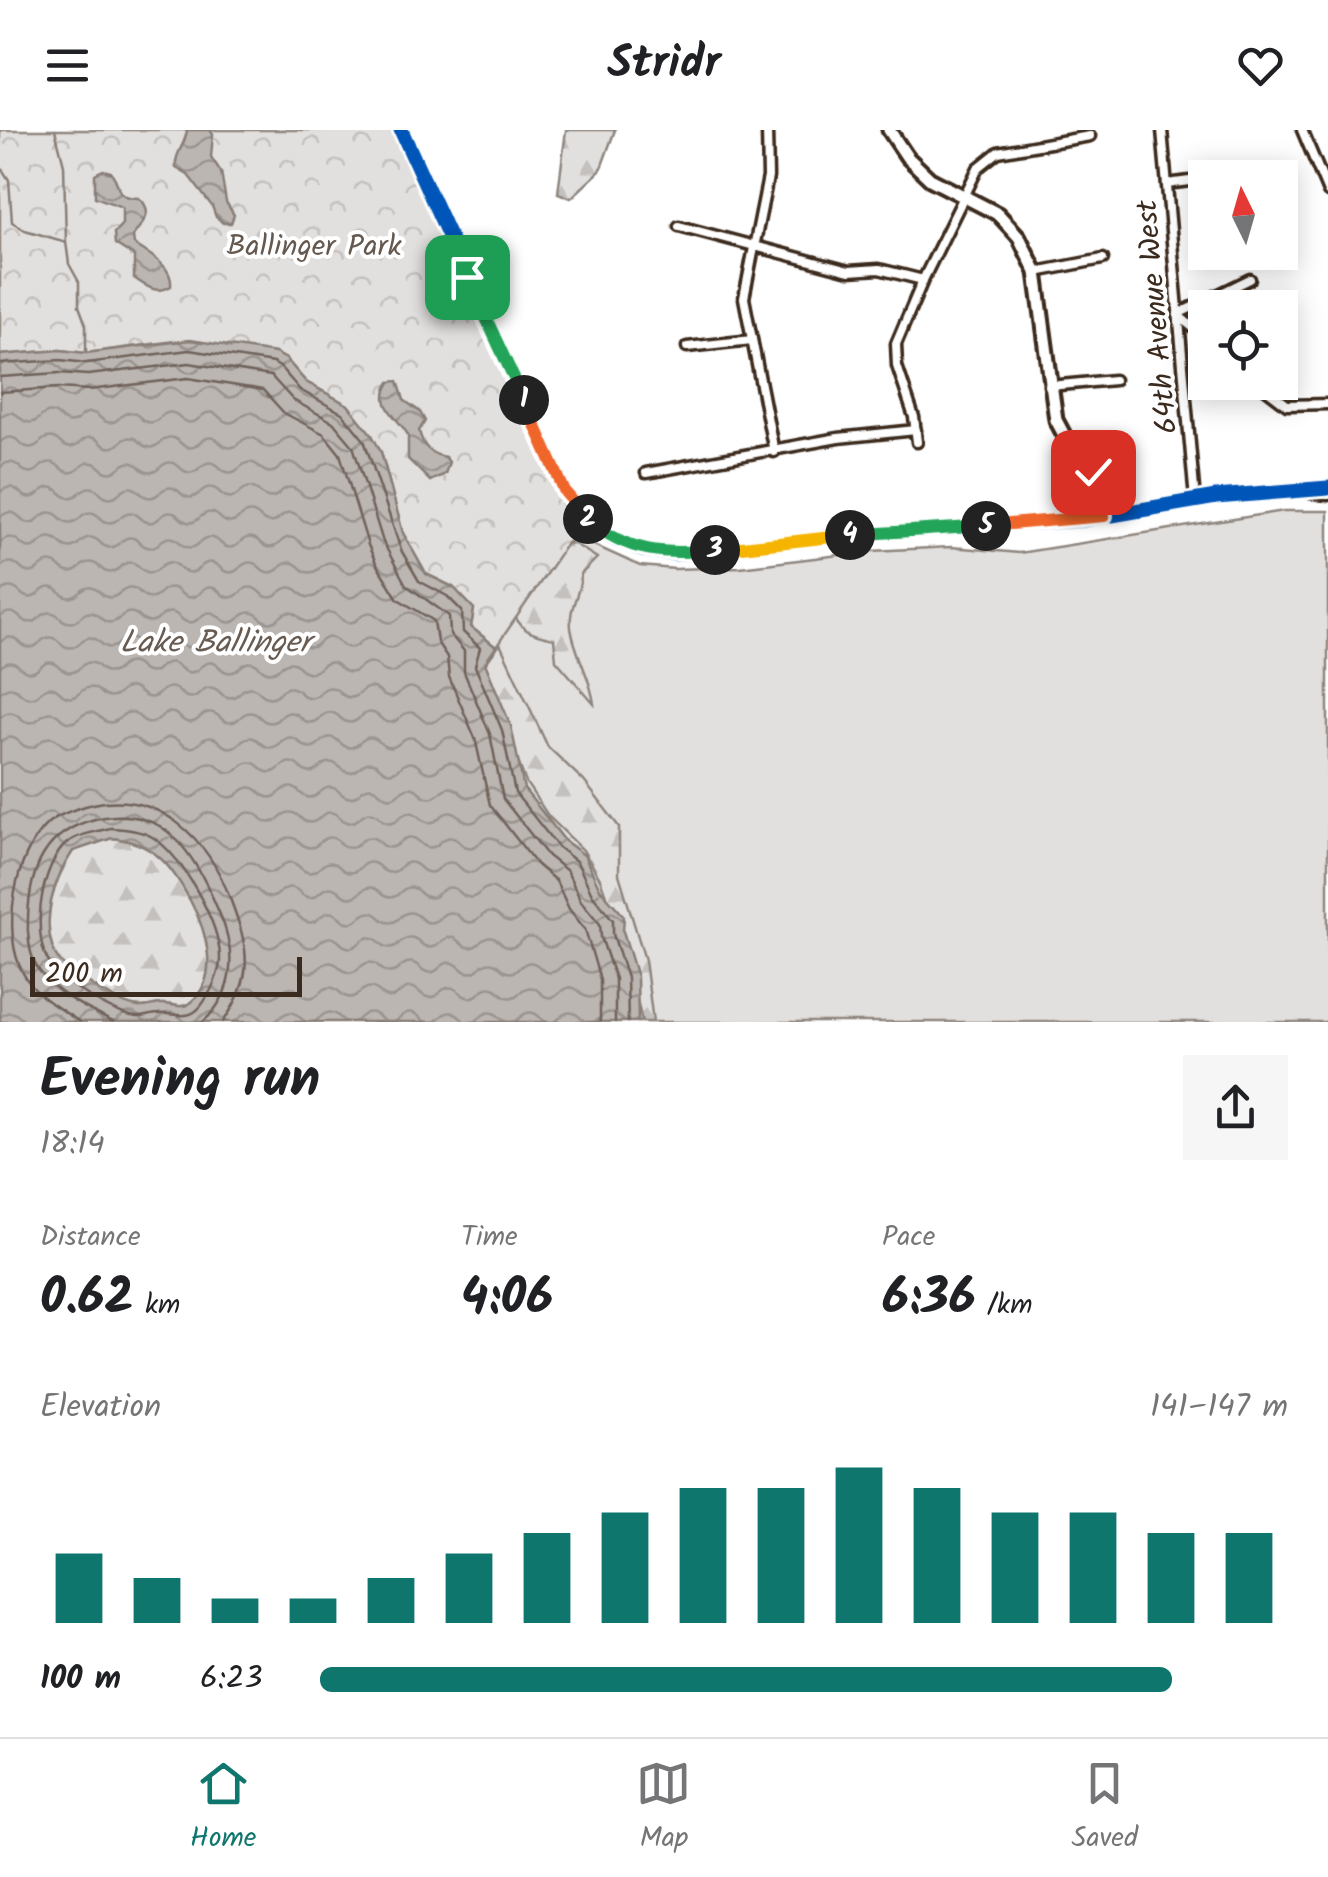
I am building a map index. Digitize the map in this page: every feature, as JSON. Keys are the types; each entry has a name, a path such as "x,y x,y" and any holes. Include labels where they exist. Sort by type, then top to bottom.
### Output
{"highway":[{"path":"1310,490 1328,490"}],"street":[{"path":"401,130 565,492 591,522 616,540 642,550 675,554 859,534 1104,516 1195,500 1310,490"},
{"path":"766,130 768,178 744,288 774,452"},
{"path":"889,130 907,157 930,179 998,214 1020,237 1036,272 1048,386 1056,420 1071,448 1100,481 1104,516"},
{"name":"64th Avenue West","path":"1162,130 1195,500"},
{"path":"1302,130 1328,192"},
{"path":"917,442 895,352 898,335 978,168 991,156 1090,136"},
{"path":"1167,184 1188,181"},
{"path":"679,226 849,270 879,269 922,280"},
{"path":"1036,272 1103,259"},
{"path":"1188,323 1178,314 1250,279"},
{"path":"687,347 752,340"},
{"path":"1048,386 1114,380"},
{"path":"1280,400 1287,405 1328,404"},
{"path":"646,473 838,438 916,430"}],"green space":[{"name":"Ballinger Park","path":"0,130 392,130 551,483 566,510 598,540 568,542 496,647 471,627 474,609 453,587 426,574 403,533 381,452 348,405 306,382 286,359 275,353 174,341 86,353 60,350 0,355"},
{"path":"566,130 615,130 600,171 571,198 558,193"},
{"path":"1284,511 1328,511 1328,1022 638,1022 637,977 624,916 600,889 584,855 565,841 523,788 511,726 484,663 568,542 585,541 640,566 740,567 872,551 951,547 1019,553"},
{"path":"573,543 597,558 581,574 571,620 594,704 556,660 554,639 526,630 515,616 560,546"},
{"path":"500,644 548,747 584,781 619,827 619,874 645,960 653,1022 642,1022 627,954 600,879 583,850 549,817 526,783 483,667"},
{"path":"112,838 139,844 160,858 177,877 197,913 206,939 208,967 200,992 188,1004 128,1005 74,973 55,954 49,914 60,874 73,851"}],"water":[{"path":"187,130 210,130 213,134 211,157 221,172 226,202 234,215 231,223 216,217 188,175 176,168"},
{"path":"111,172 122,194 144,203 147,213 133,236 134,244 164,266 171,279 171,286 166,289 156,290 134,278 134,256 115,244 114,233 122,224 122,207 95,197 95,174"},
{"name":"Lake Ballinger","path":"190,340 275,353 286,359 306,382 348,405 381,452 403,533 426,574 453,587 474,609 471,627 496,647 485,663 511,726 524,789 565,841 584,855 600,889 624,916 623,931 637,977 638,1022 0,1022 0,355 60,350 86,353","holes":["112,838 150,851 169,867 202,926 208,953 206,980 185,1006 142,1007 122,1002 73,973 55,954 49,928 51,900 73,851"]},
{"path":"398,381 404,400 425,421 419,431 425,445 449,462 445,474 430,481 408,459 408,435 386,404 390,382"}],"waterway":[{"path":"55,130 64,165 69,264 79,282 86,353"},
{"path":"0,166 9,180 12,222 66,242"}],"cycle path":[{"path":"401,130 565,492 591,522 616,540 642,550 675,554 859,534 1083,520 1216,497 1328,488"}],"route":[{"path":"467,277 565,492 579,511 604,532 642,550 688,553 859,534 1083,520 1104,516 1100,484 1093,472"}]}
